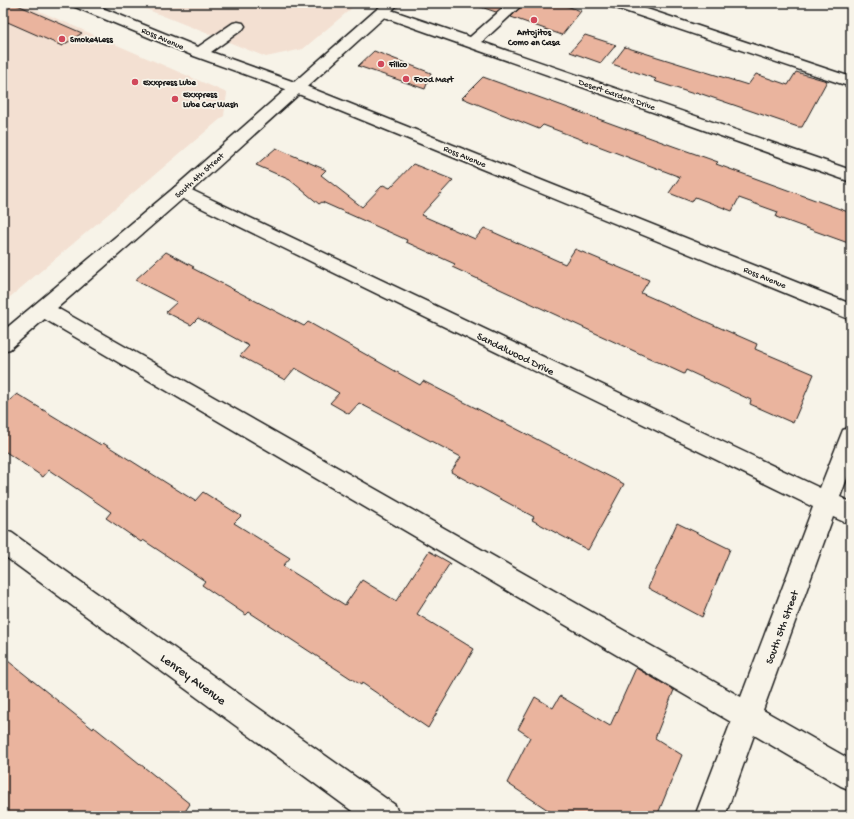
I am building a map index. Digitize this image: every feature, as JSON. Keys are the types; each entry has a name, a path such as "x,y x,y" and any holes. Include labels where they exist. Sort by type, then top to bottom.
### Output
{"street":[{"name":"Ross Avenue","path":"78,3 199,53 296,88 851,312"},
{"path":"472,43 517,3"},
{"path":"615,3 851,82"},
{"name":"Desert Gardens Drive","path":"388,7 472,43 851,176"},
{"name":"South 4th Street","path":"3,343 182,191 388,7"},
{"path":"199,53 238,26"},
{"name":"Sandalwood Drive","path":"182,191 851,514"},
{"path":"43,309 851,776"},
{"name":"South 5th Street","path":"710,816 851,437"},
{"name":"Lenrey Avenue","path":"3,541 384,816"}],"shaded area":[{"path":"3,3 21,3 227,93 224,116 3,303"},
{"path":"131,3 358,3 303,49 266,57"}],"building":[{"path":"3,3 13,3 82,33 62,46 3,20"},
{"path":"479,3 507,3 496,12 478,6"},
{"path":"525,3 558,3 581,11 562,35 511,17"},
{"path":"585,35 616,45 601,63 570,52"},
{"path":"625,47 748,85 756,74 788,85 796,72 827,81 802,127 798,127 696,92 694,94 654,81 656,79 612,64"},
{"path":"374,51 431,73 425,89 358,66"},
{"path":"483,77 718,162 716,164 851,213 851,244 776,217 778,212 739,198 732,211 695,197 692,202 669,193 680,177 543,125 539,129 462,98"},
{"path":"276,148 326,170 321,175 362,207 383,185 390,188 413,164 453,180 421,215 475,239 484,228 565,264 575,249 649,280 641,293 757,344 755,349 814,374 793,423 750,404 751,400 686,370 684,374 452,267 455,264 406,242 407,240 322,202 319,204 290,180 256,165"},
{"path":"166,252 194,267 192,268 304,326 308,322 420,385 423,381 624,484 588,550 532,520 534,517 451,472 461,457 359,403 349,414 330,403 339,393 295,368 285,380 240,356 249,346 198,318 191,325 166,312 177,302 135,280"},
{"path":"17,394 101,445 103,443 195,501 203,492 241,516 234,523 290,558 283,566 345,605 362,580 396,601 429,551 450,563 417,614 474,649 428,728 362,683 361,685 249,612 246,615 202,585 205,581 143,540 141,542 106,518 111,512 49,470 43,477 3,450 3,406"},
{"path":"677,523 730,549 702,617 648,588"},
{"path":"3,657 93,729 94,727 190,804 182,816 3,816"},
{"path":"636,668 674,690 655,738 682,755 657,816 557,816 507,783 530,737 518,729 535,697 553,708 560,696 610,726"}],"place":[{"name":"Antojitos Como en Casa","path":"534,20"},
{"name":"Smoke4Less","path":"62,39"},
{"name":"Fillco","path":"381,64"},
{"name":"Food Mart","path":"406,79"},
{"name":"Exxpress Lube","path":"135,82"},
{"name":"Exxpress Lube Car Wash","path":"175,99"}]}
